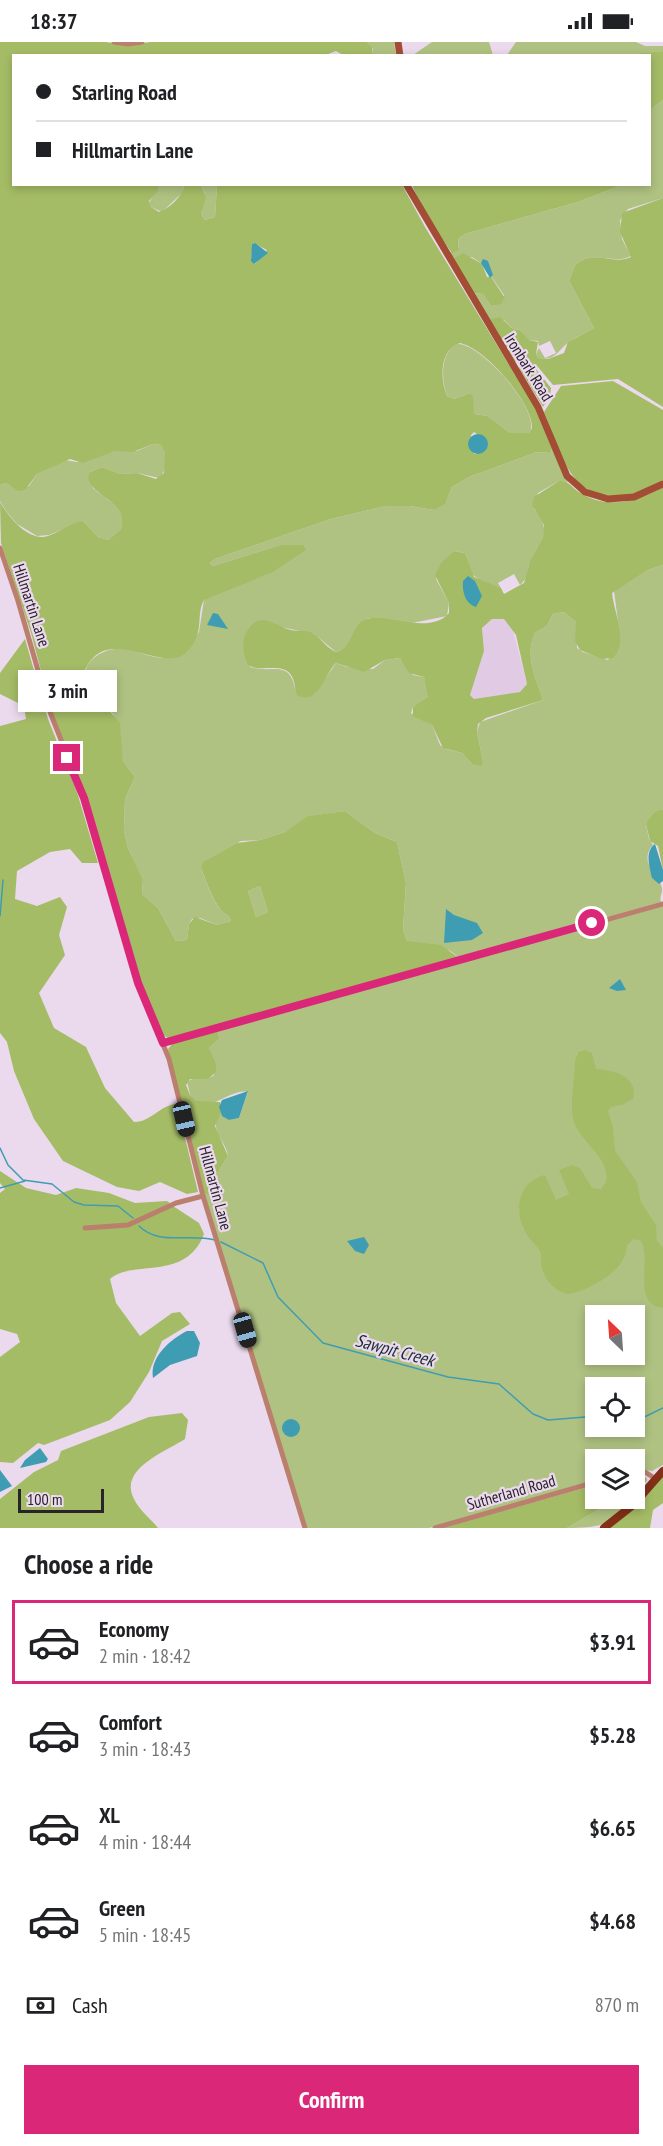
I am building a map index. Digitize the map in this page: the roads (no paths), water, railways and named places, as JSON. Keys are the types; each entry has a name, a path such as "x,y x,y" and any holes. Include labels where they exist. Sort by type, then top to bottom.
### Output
{"main road":[{"path":"604,1528 633,1505 663,1471"}],"street":[{"path":"114,42 128,44 142,42"},
{"name":"Ironbark Road","path":"407,186 538,407 567,476 585,492 608,499 634,497 663,484"},
{"name":"Hillmartin Lane","path":"0,548 21,610 50,712 84,798 138,983 174,1076 202,1196 305,1528"},
{"path":"163,1043 663,904"},
{"path":"85,1227 128,1225 176,1203 202,1196"},
{"path":"645,1472 656,1479"},
{"name":"Sutherland Road","path":"435,1528 585,1485"}],"water":[{"path":"255,243 268,253 254,264 251,261 252,244"},
{"path":"483,259 488,261 493,275 490,278 481,263"},
{"path":"478,434 485,437 488,444 485,451 478,454 471,451 468,444 471,437"},
{"path":"468,576 475,581 482,596 476,607 469,603 464,593 463,581"},
{"path":"213,613 218,614 228,629 207,625"},
{"path":"655,844 663,870 663,881 659,884 652,878 649,860 650,851"},
{"path":"446,909 454,915 477,923 483,933 472,940 444,943"},
{"path":"620,979 626,990 617,991 609,988"},
{"path":"248,1091 239,1118 229,1120 222,1116 219,1107 222,1100"},
{"path":"364,1237 369,1245 364,1254 355,1251 347,1241"},
{"path":"187,1331 194,1331 200,1343 197,1356 170,1365 153,1378 154,1363 162,1350"},
{"path":"291,1419 297,1422 300,1428 297,1434 291,1437 285,1434 282,1428 285,1422"},
{"path":"40,1448 48,1459 46,1462 20,1468 25,1460"},
{"path":"0,1470 12,1486 0,1492"}],"waterway":[{"name":"Sawpit Creek","path":"0,916 3,880"},
{"name":"Sawpit Creek","path":"0,1148 8,1165 23,1180 52,1184 74,1202 84,1205 118,1206 133,1218"},
{"path":"0,1188 25,1181"},
{"name":"Sawpit Creek","path":"139,1226 156,1236 215,1240"},
{"name":"Sawpit Creek","path":"221,1242 263,1263 278,1297 323,1343 448,1377 499,1384 533,1414 548,1420 585,1417"},
{"name":"Sawpit Creek","path":"645,1417 663,1408"}]}
